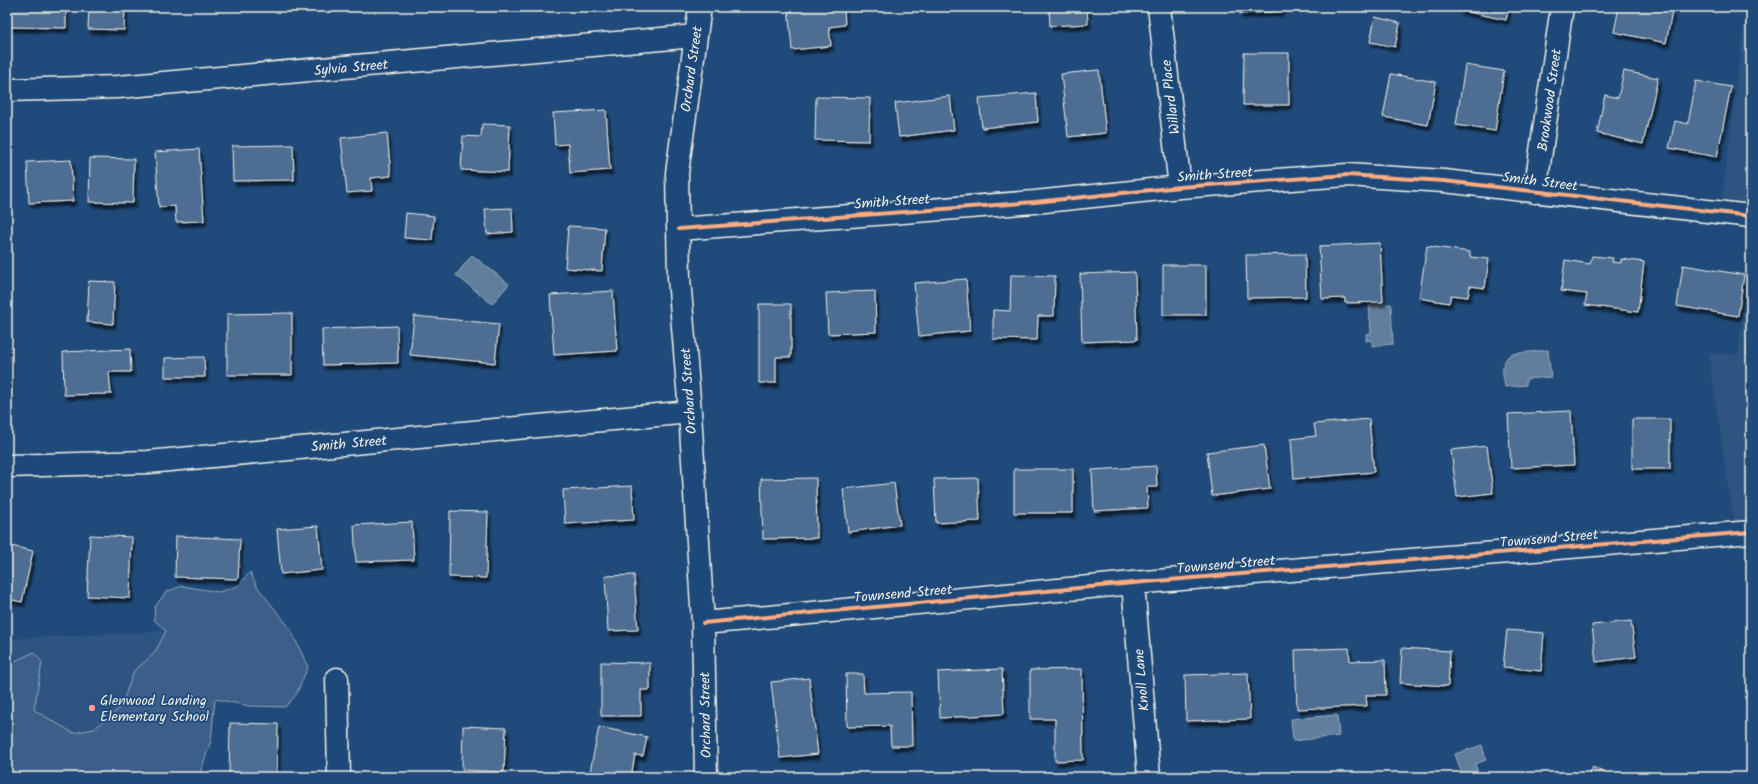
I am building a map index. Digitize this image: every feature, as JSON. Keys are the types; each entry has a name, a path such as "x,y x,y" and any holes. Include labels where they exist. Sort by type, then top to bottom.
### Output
{"street":[{"name":"Orchard Street","path":"700,7 677,173 679,278 690,412 703,623 706,777"},
{"name":"Willard Place","path":"1159,7 1180,187"},
{"name":"Brookwood Street","path":"1535,192 1562,7"},
{"name":"Sylvia Street","path":"7,90 118,87 695,36"},
{"name":"Smith Street","path":"679,229 1035,202 1180,187 1347,176 1444,181 1751,216"},
{"name":"Smith Street","path":"7,466 148,462 690,412"},
{"name":"Townsend Street","path":"703,623 1133,583 1751,532"},
{"name":"Knoll Lane","path":"1133,583 1149,777"},
{"path":"336,679 339,777"}],"shaded area":[{"path":"1746,7 1751,7 1751,218 1720,215"},
{"path":"1751,234 1751,534 1736,536 1708,353 1738,355"},
{"path":"472,255 509,284 492,304 456,275"},
{"path":"1391,304 1393,344 1372,346 1372,340 1366,341 1366,334 1371,333 1369,305"},
{"path":"1548,350 1551,377 1526,379 1526,385 1505,387 1503,365 1507,357 1511,354"},
{"path":"250,572 258,588 290,628 308,667 296,695 285,707 249,706 215,699 211,741 201,770 202,777 7,777 7,665 34,652 42,662 34,710 73,733 94,729 121,707 134,671 154,654 166,631 154,620 155,607 166,592 182,586 219,592 238,586"},
{"name":"Glenwood Landing Elementary School","path":"167,631 169,777 7,777 7,639"},
{"path":"1337,715 1339,736 1293,741 1291,719"},
{"path":"1482,745 1486,760 1475,764 1480,777 1463,777 1455,754"}],"building":[{"path":"7,7 66,7 66,28 7,27"},
{"path":"89,7 125,7 124,30 88,29"},
{"path":"788,7 844,7 845,25 829,27 831,46 792,50"},
{"path":"1049,7 1087,7 1088,24 1050,26"},
{"path":"1239,7 1281,7 1282,11 1240,14"},
{"path":"1460,7 1509,7 1506,20 1459,10"},
{"path":"1619,7 1647,7 1672,12 1666,43 1614,32"},
{"path":"1375,17 1400,23 1395,47 1370,42"},
{"path":"1244,53 1289,53 1289,105 1243,105"},
{"path":"1465,65 1504,71 1495,131 1456,125"},
{"path":"1099,70 1106,133 1068,137 1061,74"},
{"path":"1624,71 1658,78 1643,144 1597,133 1605,95 1618,98"},
{"path":"1391,74 1436,82 1428,125 1383,117"},
{"path":"1696,81 1731,87 1717,157 1669,148 1675,121 1688,124"},
{"path":"1036,93 1038,122 982,128 979,98"},
{"path":"950,96 954,130 899,137 895,103"},
{"path":"816,97 870,98 869,141 815,140"},
{"path":"606,110 610,170 570,173 568,144 555,145 553,113"},
{"path":"482,124 510,125 508,172 461,170 463,136 481,137"},
{"path":"387,133 391,176 371,178 372,191 347,193 341,138"},
{"path":"293,145 294,180 233,181 232,146"},
{"path":"199,149 204,221 176,222 175,206 159,207 155,152"},
{"path":"90,158 134,159 133,203 89,202"},
{"path":"71,160 73,201 29,203 27,162"},
{"path":"512,208 513,232 487,234 485,209"},
{"path":"406,213 434,216 432,240 404,238"},
{"path":"568,226 605,228 602,271 565,268"},
{"path":"1380,243 1383,302 1345,303 1345,298 1322,299 1319,246"},
{"path":"1427,246 1470,252 1470,257 1489,259 1485,288 1470,286 1468,297 1451,295 1449,303 1419,298"},
{"path":"1305,254 1306,297 1247,298 1246,255"},
{"path":"1592,256 1613,258 1612,262 1621,263 1621,259 1644,262 1638,312 1585,305 1587,294 1561,291 1565,260 1590,264"},
{"path":"1163,265 1206,265 1206,315 1163,315"},
{"path":"1683,265 1744,275 1738,316 1677,306"},
{"path":"1135,272 1137,340 1082,342 1080,274"},
{"path":"1011,275 1055,276 1054,316 1038,316 1037,340 993,339 993,310 1010,311"},
{"path":"966,279 970,331 919,336 914,283"},
{"path":"89,281 115,282 113,324 87,322"},
{"path":"1750,284 1751,355 1747,355"},
{"path":"613,291 617,351 554,355 550,295"},
{"path":"875,291 876,332 828,334 826,293"},
{"path":"759,304 791,304 791,357 776,357 776,383 759,383"},
{"path":"292,313 292,375 227,375 227,314"},
{"path":"414,316 499,324 495,363 410,355"},
{"path":"397,326 398,363 323,365 322,329"},
{"path":"7,337 9,337 10,396 7,396"},
{"path":"130,349 131,372 109,372 111,394 64,395 63,352"},
{"path":"204,357 205,377 165,377 165,358"},
{"path":"1571,411 1574,465 1511,468 1508,414"},
{"path":"1369,419 1374,472 1294,479 1291,439 1316,436 1314,424"},
{"path":"1632,419 1670,419 1670,469 1632,469"},
{"path":"1264,445 1270,489 1212,496 1207,452"},
{"path":"1487,446 1493,493 1457,497 1451,450"},
{"path":"1156,466 1157,487 1147,487 1148,508 1094,511 1092,470"},
{"path":"1014,469 1073,469 1073,513 1014,513"},
{"path":"816,478 817,538 763,539 761,479"},
{"path":"978,478 980,521 936,523 934,479"},
{"path":"894,483 900,525 848,532 843,489"},
{"path":"632,486 634,520 565,524 563,490"},
{"path":"450,511 488,512 486,578 449,577"},
{"path":"412,522 414,560 356,562 354,525"},
{"path":"318,526 322,570 281,574 277,529"},
{"path":"90,535 132,537 130,598 87,596"},
{"path":"176,536 240,539 238,579 175,577"},
{"path":"7,545 33,551 22,602 7,599"},
{"path":"634,575 638,630 608,631 605,576"},
{"path":"1631,621 1636,657 1596,662 1592,625"},
{"path":"1507,630 1544,633 1541,671 1503,667"},
{"path":"1349,648 1350,661 1385,660 1386,695 1366,695 1367,706 1297,709 1295,650"},
{"path":"1402,648 1450,651 1448,686 1400,683"},
{"path":"601,662 650,663 650,690 641,690 641,716 601,716"},
{"path":"1002,669 1004,714 940,718 938,672"},
{"path":"1082,669 1083,760 1055,761 1055,719 1030,719 1030,670"},
{"path":"1248,673 1250,719 1186,721 1185,675"},
{"path":"846,674 863,674 864,693 911,692 912,746 891,746 890,726 847,727"},
{"path":"809,678 818,754 780,758 771,682"},
{"path":"230,723 278,724 277,777 229,777"},
{"path":"463,726 506,728 504,772 462,770"},
{"path":"599,727 647,737 643,756 635,755 631,777 589,777"},
{"path":"1593,767 1612,777 1587,777"}],"cycle path":[{"path":"679,229 1035,202 1180,187 1347,175 1444,181 1751,216"},
{"path":"703,623 1133,583 1751,532"}],"place":[{"name":"Glenwood Landing Elementary School","path":"92,708"}]}
